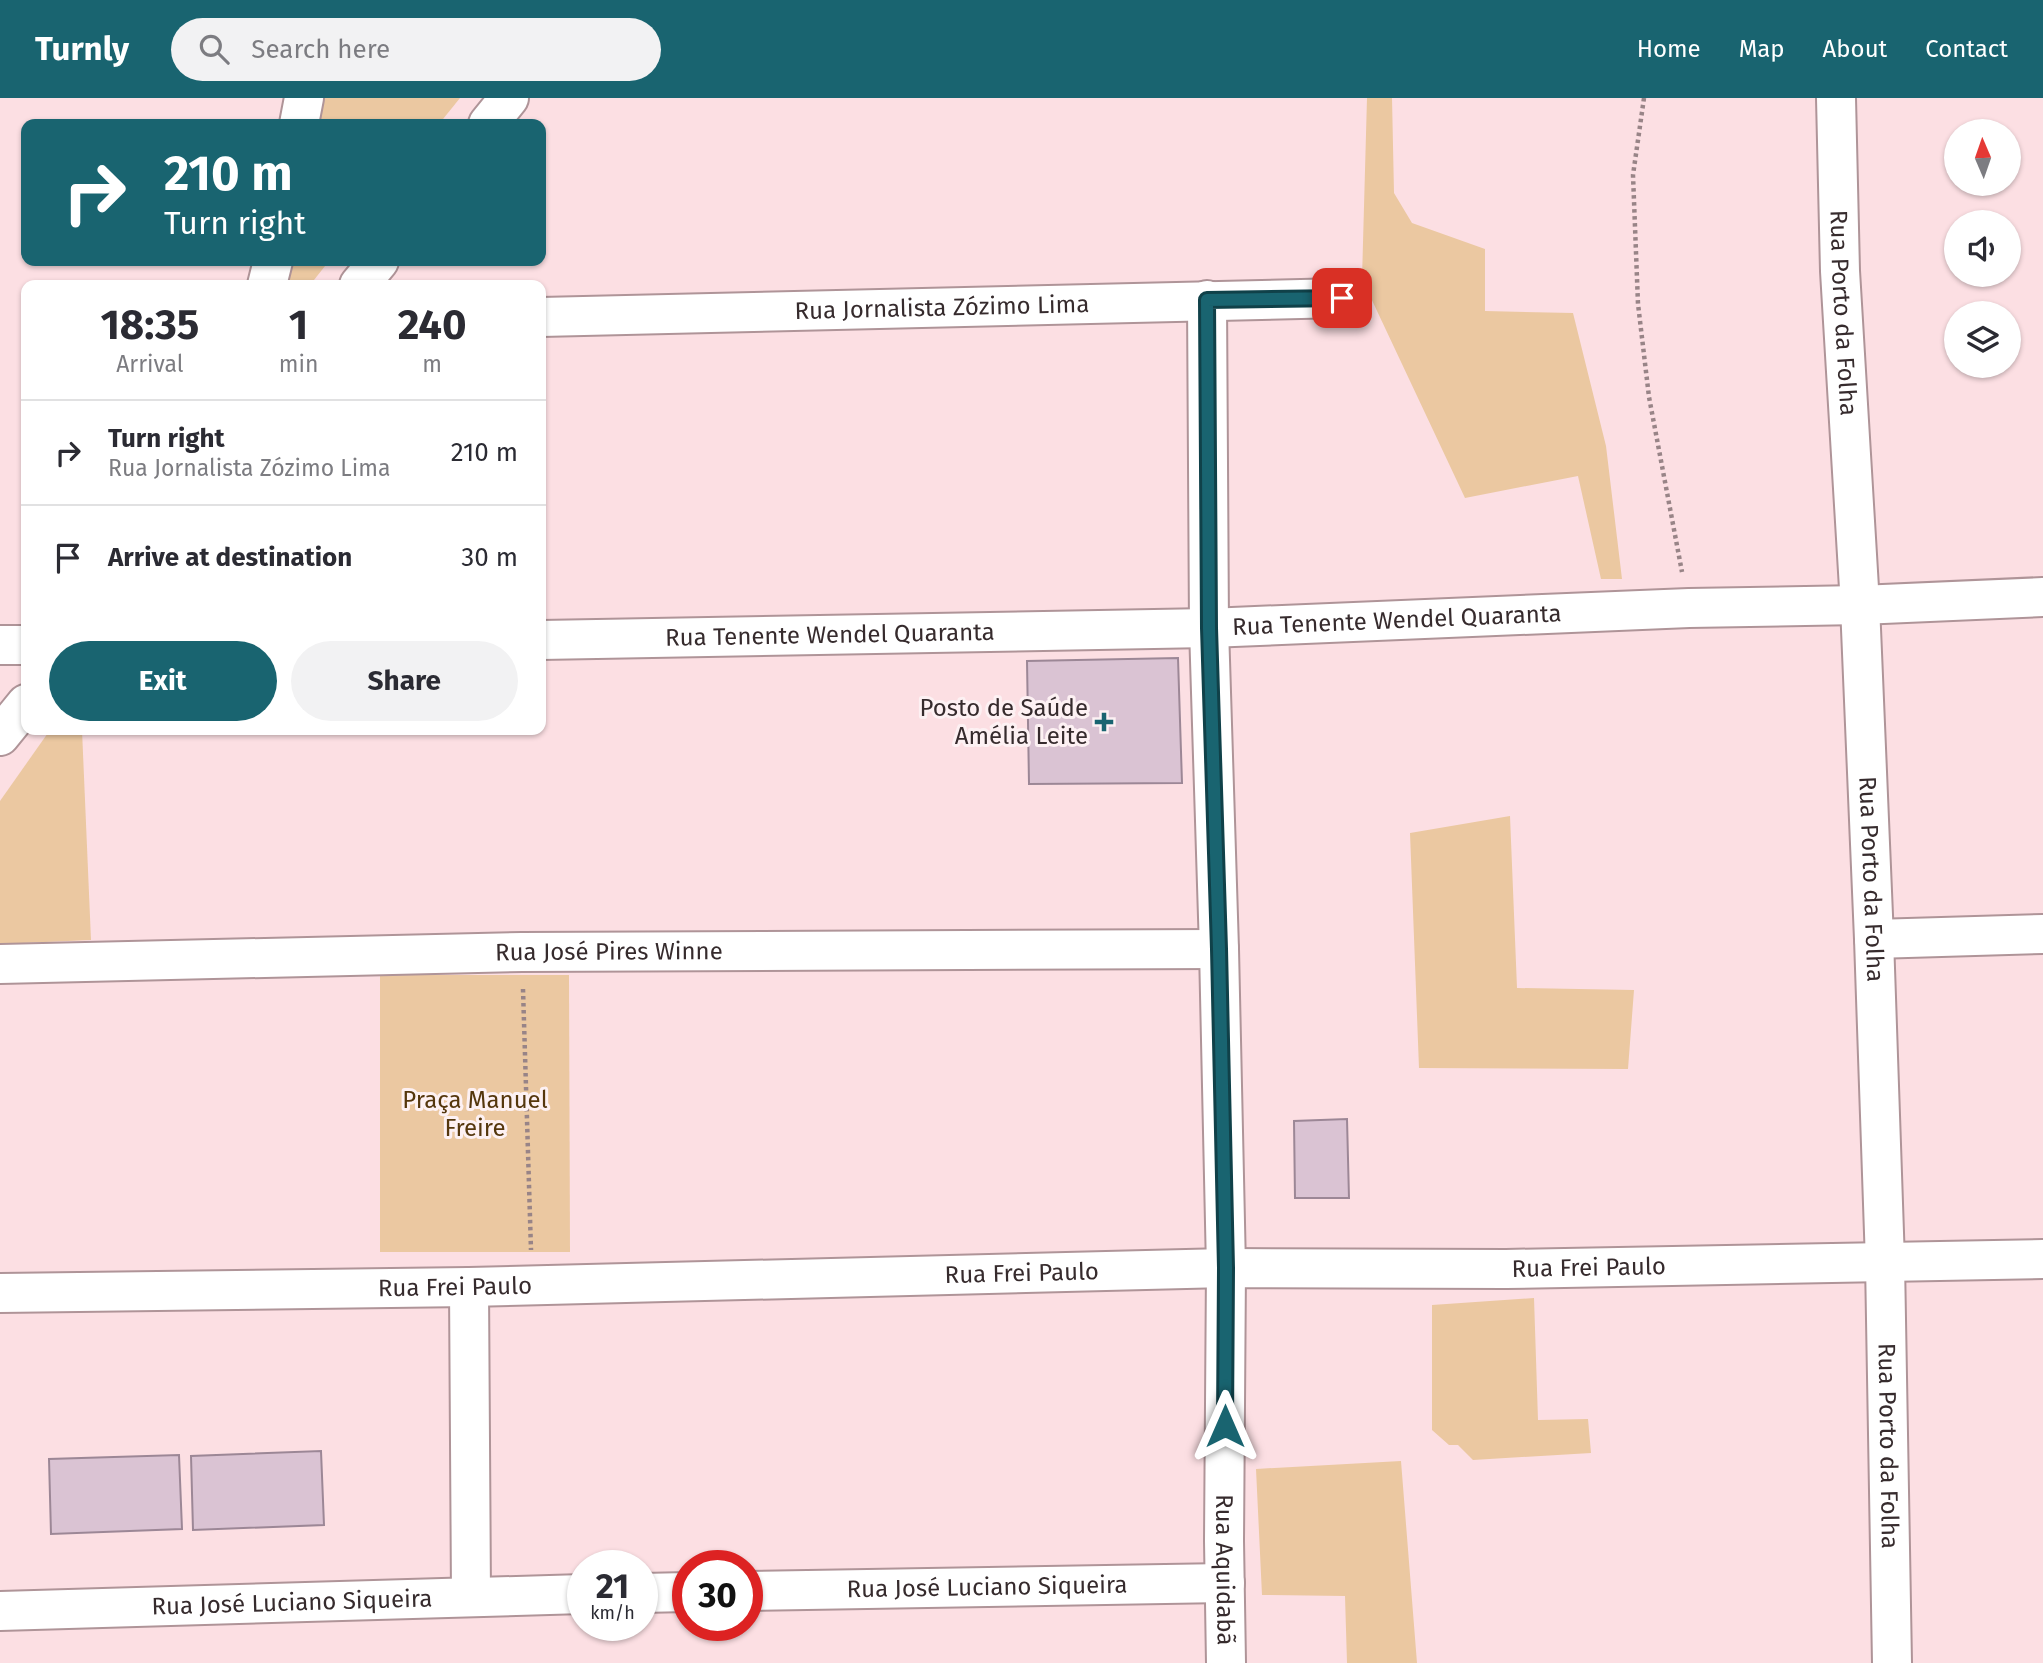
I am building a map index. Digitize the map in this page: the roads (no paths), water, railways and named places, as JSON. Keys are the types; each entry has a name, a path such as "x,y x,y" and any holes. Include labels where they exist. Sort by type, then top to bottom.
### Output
{"street":[{"path":"300,119 304,98"},
{"path":"492,119 509,98"},
{"name":"Rua Porto da Folha","path":"1836,98 1840,271 1860,604 1874,939 1885,1262 1892,1663"},
{"path":"363,280 375,266"},
{"name":"Rua Jornalista Zózimo Lima","path":"546,317 1342,298"},
{"name":"Rua Aquidabã","path":"1207,300 1209,628 1226,1268 1226,1663"},
{"name":"Rua Tenente Wendel Quaranta","path":"546,640 1209,628 1689,608 2043,597"},
{"path":"0,645 21,645"},
{"path":"0,736 21,710"},
{"path":"1874,939 2043,934"},
{"name":"Rua José Pires Winne","path":"0,964 522,952 1219,949"},
{"name":"Rua Frei Paulo","path":"0,1293 469,1287 1226,1268 1506,1269 2043,1259"},
{"path":"469,1287 471,1597"},
{"name":"Rua José Luciano Siqueira","path":"763,1591 1225,1583"},
{"name":"Rua José Luciano Siqueira","path":"0,1611 567,1594"}],"place":[{"name":"Posto de Saúde Amélia Leite","path":"1104,722"}],"park label":[{"name":"Praça Manuel Freire","path":"475,1114"}]}
